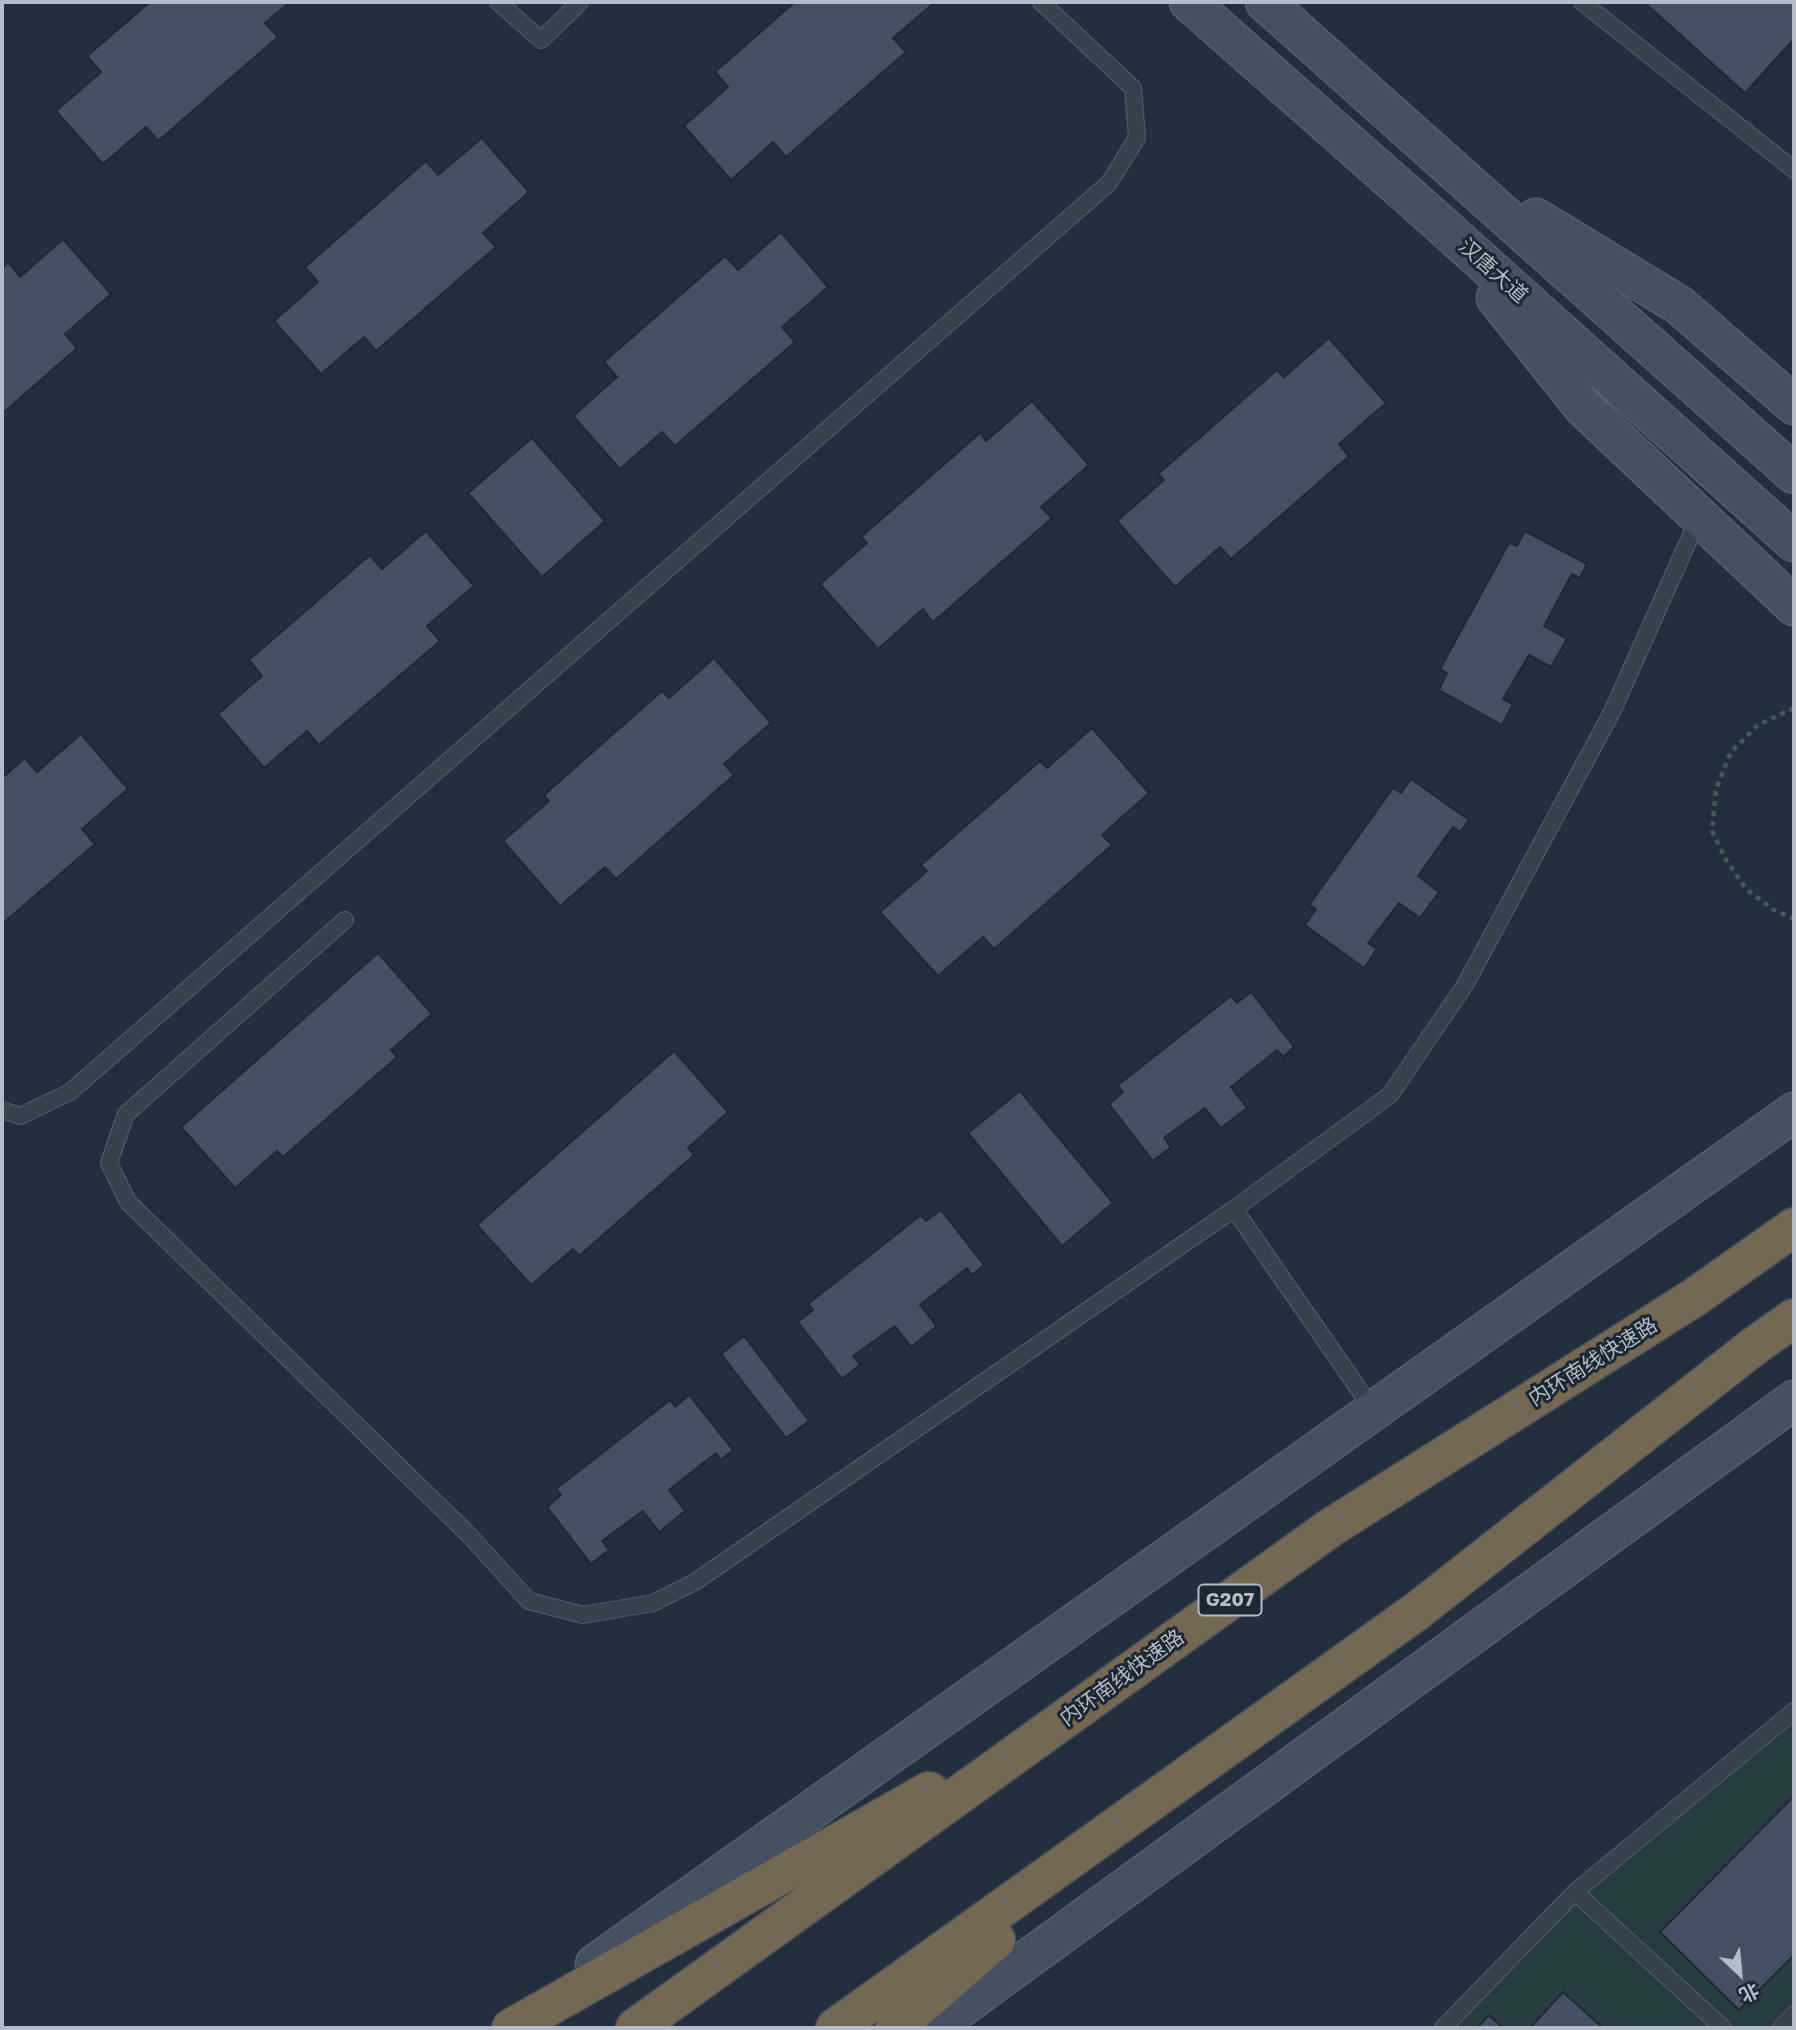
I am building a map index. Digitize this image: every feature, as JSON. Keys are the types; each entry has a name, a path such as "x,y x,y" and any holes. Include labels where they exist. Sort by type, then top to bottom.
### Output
{"highway":[{"name":"内环南线快速路","path":"635,2028 1330,1528 1695,1297 1794,1227"},
{"path":"835,2028 1417,1611 1794,1318"},
{"path":"511,2028 1104,1691"},
{"path":"895,2028 1171,1788"}],"main road":[{"name":"汉唐大道","path":"1189,2 1794,542"},
{"path":"1265,2 1794,474"},
{"path":"1453,167 1679,305 1794,405"},
{"path":"1427,212 1583,407 1794,607"},
{"path":"505,2028 1794,1112"},
{"path":"933,2028 1794,1400"}],"lane":[{"path":"498,2 541,40 580,2"},
{"path":"2,1110 20,1116 70,1092 1109,183 1137,138 1133,88 1041,2"},
{"path":"1582,2 1794,170"},
{"path":"345,920 126,1114 109,1163 128,1202 469,1535 529,1601 583,1615 653,1603 695,1582 1234,1209 1390,1095 1465,985 1612,712 1699,517"},
{"path":"1234,1209 1374,1411"},
{"path":"1443,2028 1575,1892 1794,1711"},
{"path":"1575,1892 1722,2028"},
{"path":"1781,2028 1794,2014"}],"path":[{"path":"1794,708 1758,725 1731,752 1716,789 1712,831 1726,860 1747,890 1774,911 1794,919"}],"green space":[{"path":"1794,1711 1794,2028 1443,2028 1575,1892"}],"building":[{"path":"150,2 290,2 265,23 278,37 158,141 146,127 103,164 56,111 101,72 87,56"},
{"path":"795,2 935,2 893,38 906,52 786,157 773,142 731,180 684,126 728,87 715,72"},
{"path":"1644,2 1794,2 1794,39 1745,93"},
{"path":"482,138 529,192 483,233 496,247 376,351 364,337 321,374 274,321 318,282 305,267 426,161 438,175"},
{"path":"781,232 828,287 782,327 795,342 675,446 662,432 620,469 573,416 617,377 604,362 725,256 738,270"},
{"path":"63,239 111,294 65,334 77,348 2,414 2,268 8,262 20,277"},
{"path":"1329,338 1386,403 1339,444 1349,456 1231,559 1220,547 1175,587 1117,521 1164,480 1158,474 1277,370 1284,377"},
{"path":"1032,401 1089,465 1041,507 1052,518 933,622 923,609 878,649 820,584 867,543 861,537 980,433 986,441"},
{"path":"532,438 605,521 542,577 468,493"},
{"path":"426,531 474,586 427,626 440,641 319,745 307,731 264,768 218,714 262,676 249,660 370,555 382,569"},
{"path":"1525,531 1587,564 1580,578 1572,574 1544,626 1567,639 1551,667 1529,655 1503,699 1513,704 1502,725 1439,690 1447,673 1440,669 1509,543 1517,546"},
{"path":"714,658 771,723 724,764 734,775 616,879 605,867 560,906 503,841 549,801 544,795 662,691 669,698"},
{"path":"1092,728 1149,793 1102,835 1112,845 994,949 983,937 938,976 880,912 927,871 921,865 1040,761 1047,768"},
{"path":"81,734 128,789 82,829 95,844 2,924 2,778 25,758 37,772"},
{"path":"1411,779 1469,820 1460,832 1453,827 1418,876 1439,892 1420,918 1399,903 1368,943 1377,949 1364,968 1305,925 1316,909 1309,905 1393,788 1401,793"},
{"path":"378,953 432,1014 391,1050 397,1057 283,1157 277,1151 235,1188 181,1127"},
{"path":"1251,992 1294,1047 1283,1057 1277,1050 1231,1087 1247,1108 1221,1128 1205,1108 1164,1138 1171,1147 1153,1161 1109,1104 1123,1092 1118,1085 1231,996 1237,1003"},
{"path":"674,1051 728,1112 688,1148 694,1155 579,1256 573,1249 531,1285 477,1225"},
{"path":"1020,1091 1113,1203 1062,1246 968,1133"},
{"path":"941,1210 984,1265 972,1275 967,1268 920,1305 937,1326 911,1347 895,1326 853,1356 860,1365 842,1379 798,1322 813,1310 808,1304 921,1215 926,1221"},
{"path":"744,1336 809,1421 786,1438 721,1354"},
{"path":"689,1395 733,1450 721,1460 716,1453 669,1490 685,1511 659,1532 643,1511 602,1541 609,1550 591,1564 547,1507 561,1495 556,1489 670,1400 675,1407"},
{"path":"1794,1796 1794,1955 1739,2010 1660,1932"},
{"path":"1563,1992 1603,2028 1530,2028"},
{"path":"1489,2015 1503,2028 1477,2028"}]}
